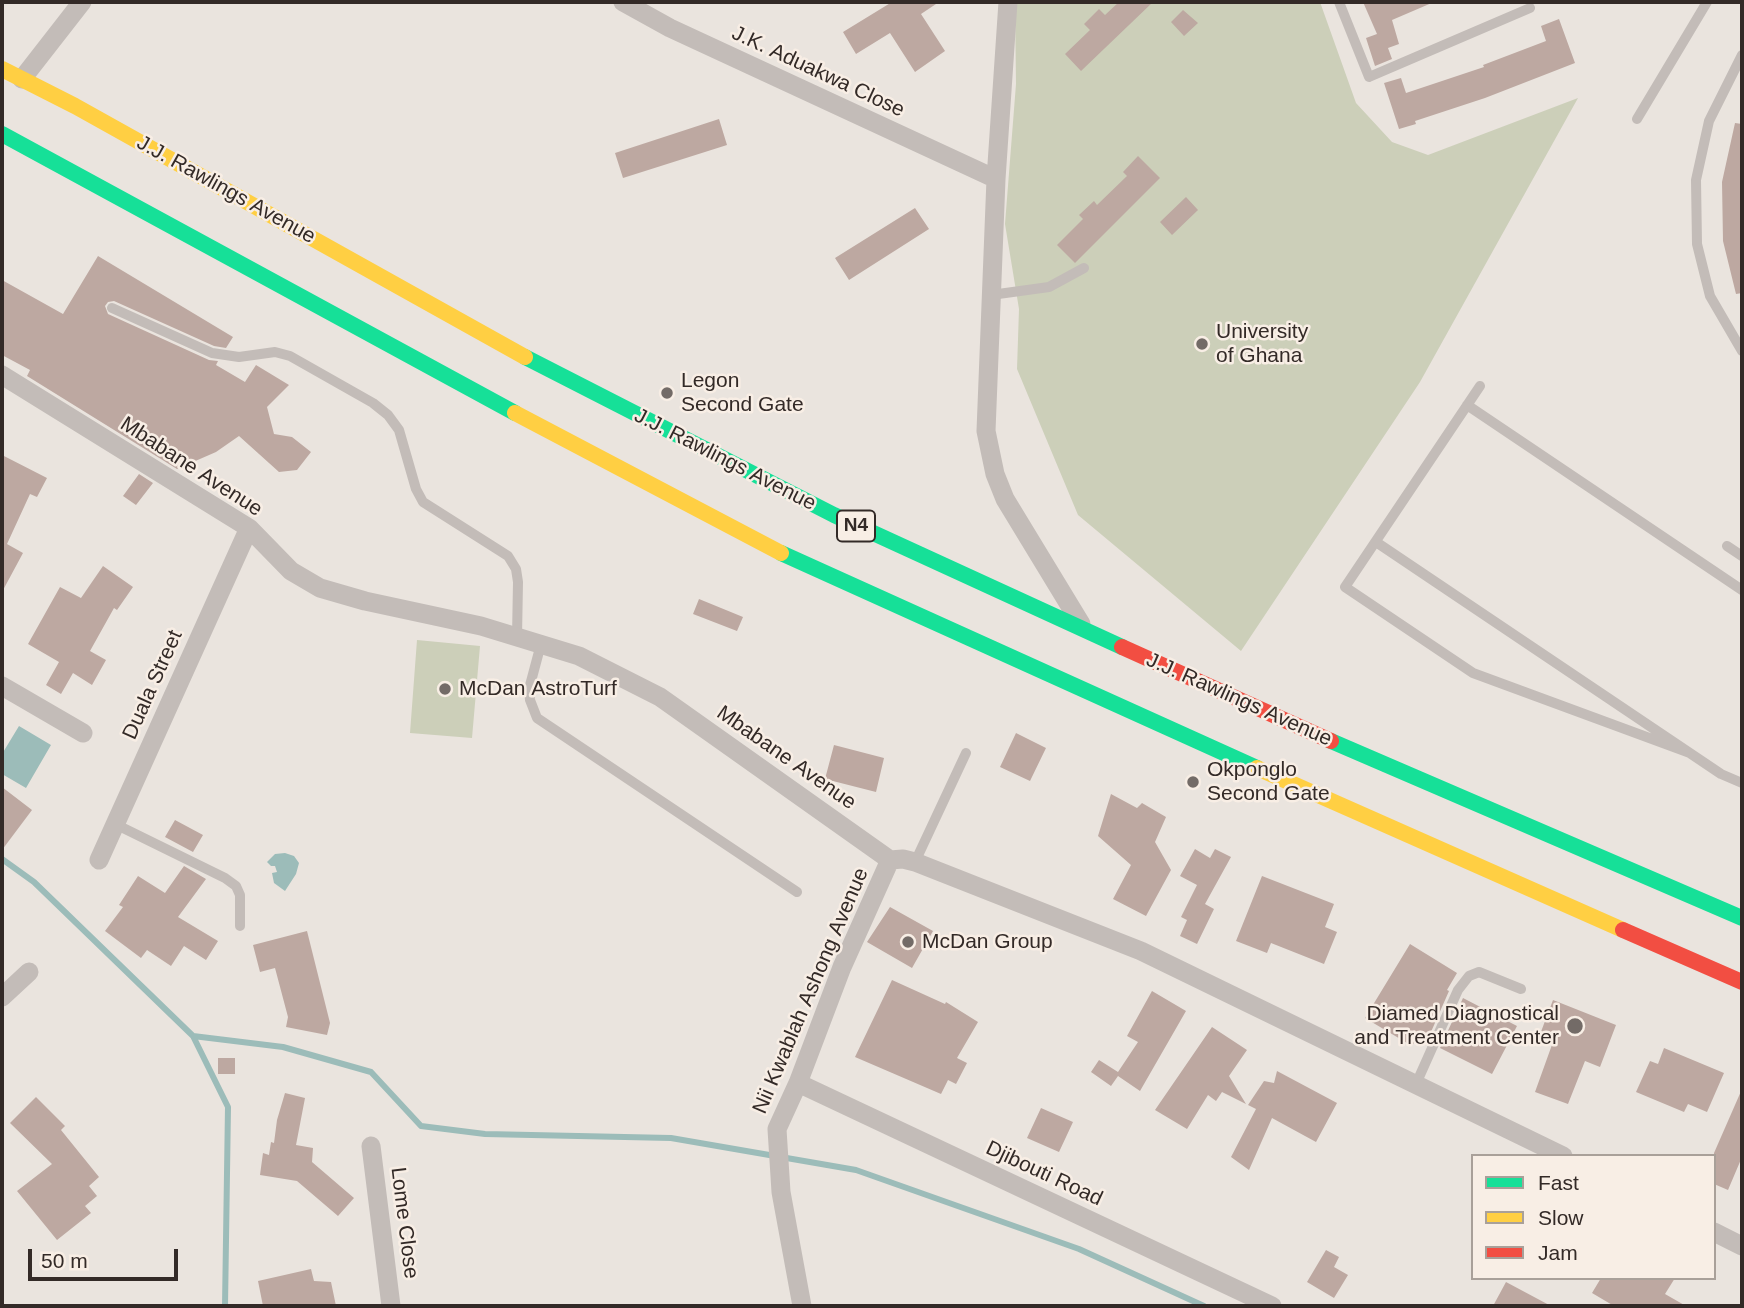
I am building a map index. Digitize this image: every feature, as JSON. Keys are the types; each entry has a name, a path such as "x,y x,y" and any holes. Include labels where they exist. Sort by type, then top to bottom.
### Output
{"highway":[{"name":"J.J. Rawlings Avenue","path":"2,69 75,106 542,366 834,515 1425,783 1742,918"},
{"path":"2,134 593,456 789,557 1290,783 1742,982"}],"street":[{"path":"22,79 82,2"},
{"name":"J.K. Aduakwa Close","path":"624,2 682,34 996,179"},
{"path":"1008,2 996,179 986,431 995,474 1005,499 1086,631"},
{"name":"Mbabane Avenue","path":"2,375 249,528 291,572 320,588 365,601 481,626 579,656 660,697 890,860"},
{"name":"Duala Street","path":"99,860 249,528"},
{"path":"2,686 83,733"},
{"path":"890,860 915,862 1141,951 1559,1154"},
{"name":"Nii Kwablah Ashong Avenue","path":"802,1306 781,1192 777,1129 798,1083 842,967 890,860"},
{"path":"2,997 29,972"},
{"name":"Djibouti Road","path":"798,1083 1272,1306"},
{"name":"Lome Close","path":"371,1146 391,1306"},
{"path":"1716,1233 1742,1246"}],"lane":[{"path":"1339,2 1369,77 1530,8"},
{"path":"1637,120 1707,2"},
{"path":"1742,55 1709,121 1696,180 1697,244 1710,296 1742,351"},
{"path":"992,295 1049,288 1084,268"},
{"path":"112,308 212,353 239,357 275,352 290,356 373,403 388,415 399,430 416,489 423,502 508,556 516,569 519,582 517,637"},
{"path":"1480,386 1345,587 1473,673 1689,752"},
{"path":"1467,405 1742,590"},
{"path":"1376,542 1721,774 1742,783"},
{"path":"1727,546 1742,556"},
{"path":"541,643 529,690 537,718 796,892"},
{"path":"915,862 966,753"},
{"path":"115,824 225,878 236,886 240,895 240,926"},
{"path":"1416,1084 1458,990 1469,976 1479,972 1521,989"}],"green space":[{"path":"1015,2 1320,2 1356,103 1392,142 1428,155 1578,98 1420,382 1241,651 1078,515 1017,369 1019,309 1005,224 1016,84"},
{"name":"McDan AstroTurf","path":"417,640 480,646 472,738 410,733"}],"water":[{"path":"19,726 51,745 26,788 2,774 2,754"},
{"path":"275,854 294,856 299,863 296,874 285,891 274,883 272,873 277,872 275,866 267,862"}],"building":[{"path":"892,2 939,2 921,14 945,51 915,72 890,33 856,54 843,32"},
{"path":"1119,2 1153,2 1081,71 1065,54 1090,30 1084,24 1099,9 1105,15"},
{"path":"1363,2 1434,2 1392,20 1399,44 1388,48 1392,59 1375,66 1366,38 1377,34"},
{"path":"1183,10 1198,23 1184,36 1171,22"},
{"path":"1559,19 1575,63 1399,129 1384,83 1401,78 1406,93 1484,67 1483,65 1546,41 1541,26"},
{"path":"719,119 727,145 623,178 615,153"},
{"path":"1735,123 1742,124 1742,293 1736,294 1723,241 1722,182"},
{"path":"1138,156 1160,178 1075,263 1057,245 1083,219 1079,215 1094,201 1097,205 1127,176 1123,172"},
{"path":"1186,197 1198,210 1172,235 1160,222"},
{"path":"915,208 929,229 849,280 835,258"},
{"path":"98,256 233,337 226,348 214,346 114,301 105,306 108,314 209,360 218,361 216,365 245,382 256,365 289,385 267,407 274,434 292,437 311,452 297,470 279,472 239,436 216,452 177,469 27,376 30,370 2,355 2,280 63,314"},
{"path":"2,455 47,478 37,497 30,494 7,544 23,553 2,592"},
{"path":"139,474 153,483 136,505 123,496"},
{"path":"103,566 133,587 117,610 114,608 90,651 106,660 92,685 73,673 61,694 46,685 59,662 28,644 60,587 81,598"},
{"path":"699,599 743,617 737,631 693,614"},
{"path":"1016,733 1046,748 1030,781 1000,767"},
{"path":"834,745 884,758 876,792 825,779"},
{"path":"2,787 32,810 2,850"},
{"path":"1111,794 1137,808 1142,803 1166,817 1155,842 1171,870 1146,916 1113,899 1131,865 1098,836"},
{"path":"175,820 203,835 193,852 165,837"},
{"path":"1195,849 1210,858 1215,849 1231,857 1205,904 1214,909 1197,944 1180,936 1187,920 1181,917 1197,885 1180,876"},
{"path":"184,866 206,879 178,917 218,941 206,960 184,946 171,966 147,950 141,958 105,931 123,907 119,905 138,876 165,893"},
{"path":"1262,876 1334,904 1325,927 1337,932 1324,964 1271,943 1267,953 1236,941"},
{"path":"890,907 933,931 912,968 867,942"},
{"path":"307,931 330,1023 327,1035 286,1027 288,1017 275,968 260,972 253,945"},
{"path":"1410,944 1457,973 1447,990 1449,991 1427,1041 1418,1036 1412,1046 1365,1018"},
{"path":"892,980 945,1004 946,1002 978,1022 957,1058 967,1063 956,1084 948,1080 941,1094 855,1057"},
{"path":"1152,991 1186,1011 1140,1091 1118,1076 1111,1086 1091,1072 1099,1060 1118,1072 1138,1042 1127,1036"},
{"path":"1463,998 1517,1026 1492,1074 1440,1048"},
{"path":"1553,1000 1616,1025 1600,1067 1585,1061 1568,1104 1535,1092 1553,1042 1539,1037"},
{"path":"1212,1027 1247,1050 1229,1076 1246,1104 1222,1092 1216,1101 1208,1095 1187,1129 1155,1110"},
{"path":"1664,1048 1724,1073 1707,1112 1688,1104 1684,1112 1636,1092 1650,1061 1658,1064"},
{"path":"218,1058 235,1058 235,1074 218,1074"},
{"path":"1277,1071 1337,1103 1316,1142 1272,1118 1249,1170 1231,1157 1256,1109 1248,1105 1264,1081 1274,1083"},
{"path":"1742,1089 1742,1157 1728,1190 1716,1185 1714,1153"},
{"path":"285,1093 305,1098 296,1145 313,1148 312,1162 354,1198 338,1216 297,1181 260,1175 263,1153 269,1155 271,1142 274,1143"},
{"path":"36,1097 65,1126 61,1130 99,1177 89,1186 97,1196 85,1206 91,1213 57,1240 17,1191 52,1164 10,1123"},
{"path":"1041,1108 1073,1122 1059,1152 1027,1138"},
{"path":"1326,1250 1339,1257 1334,1267 1348,1275 1334,1298 1307,1282"},
{"path":"311,1269 314,1281 331,1282 336,1306 263,1306 258,1281"},
{"path":"1600,1280 1674,1280 1665,1294 1686,1306 1614,1306 1592,1293"},
{"path":"1506,1282 1551,1306 1493,1306"}],"waterway":[{"path":"2,859 34,882 193,1036 283,1047 371,1072 421,1126 485,1134 671,1138 856,1170 1079,1249 1204,1306"},
{"path":"193,1036 228,1107 225,1306"}],"traffic: fast":[{"path":"2,134 515,413"},
{"path":"525,357 834,515 1122,647"},
{"path":"781,553 1257,768"},
{"path":"1331,741 1742,918"}],"traffic: slow":[{"path":"2,69 75,106 525,357"},
{"path":"515,413 781,553"},
{"path":"1257,768 1623,930"}],"traffic: jam":[{"path":"1122,647 1331,741"},
{"path":"1623,930 1742,982"}],"place":[{"name":"University of Ghana","path":"1202,344"},
{"name":"Legon Second Gate","path":"667,393"},
{"name":"McDan AstroTurf","path":"445,689"},
{"name":"Okponglo Second Gate","path":"1193,782"},
{"name":"McDan Group","path":"908,942"},
{"name":"Diamed Diagnostical and Treatment Center","path":"1575,1026"}]}
